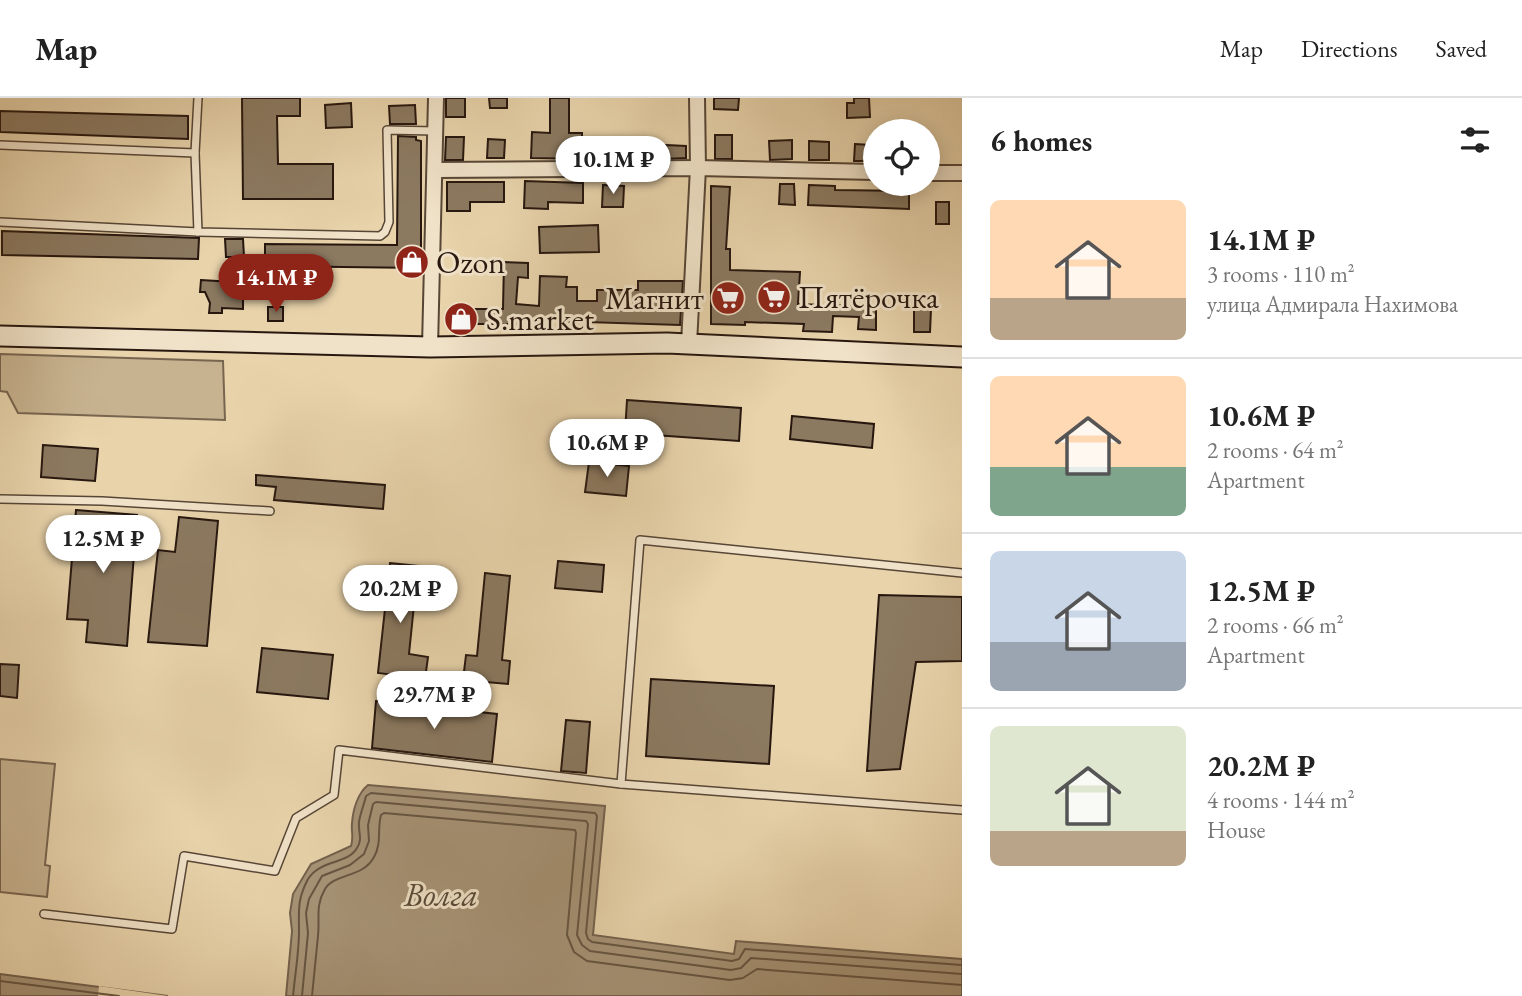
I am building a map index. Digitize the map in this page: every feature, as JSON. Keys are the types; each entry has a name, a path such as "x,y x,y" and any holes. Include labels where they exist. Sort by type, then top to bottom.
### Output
{"main road":[{"path":"0,336 430,347 689,344 962,357"}],"street":[{"path":"430,347 436,98"},
{"path":"689,344 698,168 697,98"},
{"path":"435,170 698,168 863,172"},
{"path":"940,173 962,173"}],"lane":[{"path":"198,98 195,153 198,232"},
{"path":"0,222 198,232 380,236 385,233 389,222 387,130 435,131"},
{"path":"0,145 195,153"},
{"path":"0,499 102,501 270,511"},
{"path":"621,784 639,540 962,573"},
{"path":"44,914 172,929 184,856 275,871 296,818 334,795 339,750 621,784 962,810"}],"shaded area":[{"path":"0,354 223,361 225,420 18,413 7,392 0,391"},
{"path":"0,759 55,764 45,865 50,866 47,897 0,892"}],"water":[{"name":"Волга","path":"368,785 605,806 593,935 734,954 736,941 962,959 962,996 286,996 293,894 311,864 351,846 355,807 361,792"},
{"path":"0,974 168,996 0,996"}],"pier":[{"path":"99,986 168,996 98,996"}],"building":[{"path":"242,98 300,98 300,116 277,116 278,164 333,164 333,199 243,199"},
{"path":"446,98 465,98 465,117 446,117"},
{"path":"489,98 507,98 507,108 490,108"},
{"path":"550,98 569,98 569,133 582,133 582,159 531,158 532,132 550,133"},
{"path":"714,98 739,98 738,110 714,109"},
{"path":"854,98 869,98 870,117 847,118 847,103 854,103"},
{"path":"351,103 352,127 326,128 325,105"},
{"path":"415,105 416,124 390,124 389,106"},
{"path":"0,111 188,116 188,139 0,132"},
{"path":"715,135 732,135 732,159 715,159"},
{"path":"398,136 416,137 416,140 421,141 421,268 265,266 265,244 397,245"},
{"path":"446,137 464,137 463,160 445,160"},
{"path":"488,139 505,140 504,158 487,158"},
{"path":"611,139 626,140 625,159 610,159"},
{"path":"792,140 792,159 770,160 769,141"},
{"path":"809,141 829,142 829,160 809,160"},
{"path":"855,144 863,144 863,161 854,161"},
{"path":"666,145 686,146 686,158 665,159"},
{"path":"525,181 583,183 583,203 548,202 548,209 524,208"},
{"path":"447,182 504,182 504,202 470,202 470,211 447,211"},
{"path":"780,184 794,184 795,205 779,204"},
{"path":"603,185 624,186 623,207 602,207"},
{"path":"809,185 835,186 835,190 863,190 863,196 909,196 909,209 808,205"},
{"path":"711,186 730,187 726,249 730,249 730,270 800,272 798,304 876,307 876,330 858,329 859,317 833,316 832,332 803,331 804,324 711,324"},
{"path":"936,202 949,202 949,224 936,224"},
{"path":"598,225 599,252 540,253 539,227"},
{"path":"2,231 199,238 198,259 2,255"},
{"path":"225,239 243,239 244,257 226,257"},
{"path":"504,262 528,263 528,278 518,277 516,304 539,306 540,276 567,277 566,287 577,287 577,301 597,301 597,290 638,290 638,281 683,281 680,325 523,320 523,324 449,324 449,309 503,309"},
{"path":"201,280 233,282 233,290 243,290 243,309 222,308 222,313 209,313 210,303 205,292 200,292"},
{"path":"268,307 283,307 283,321 268,321"},
{"path":"914,309 931,309 930,332 914,332"},
{"path":"627,400 741,408 739,441 625,433"},
{"path":"792,416 874,424 872,448 790,439"},
{"path":"43,445 98,449 95,481 41,477"},
{"path":"589,462 629,466 626,496 585,492"},
{"path":"256,475 385,485 383,509 274,500 276,487 256,485"},
{"path":"76,510 137,515 127,646 86,642 88,620 67,619"},
{"path":"179,517 218,521 207,646 148,642 158,550 175,552"},
{"path":"558,561 604,565 602,592 555,588"},
{"path":"390,563 418,566 409,654 428,657 425,679 378,673"},
{"path":"485,573 510,576 502,660 510,661 508,684 463,680 466,655 477,656"},
{"path":"879,595 962,597 962,661 916,662 900,769 867,771"},
{"path":"262,648 333,655 328,699 257,692"},
{"path":"0,664 19,665 17,698 0,696"},
{"path":"651,679 774,686 769,764 646,756"},
{"path":"376,701 497,714 492,762 372,748"},
{"path":"566,720 590,722 586,773 561,771"}],"place":[{"name":"Ozon","path":"412,262"},
{"name":"Пятёрочка","path":"774,297"},
{"name":"Магнит","path":"728,298"},
{"name":"S.market","path":"461,319"}]}
